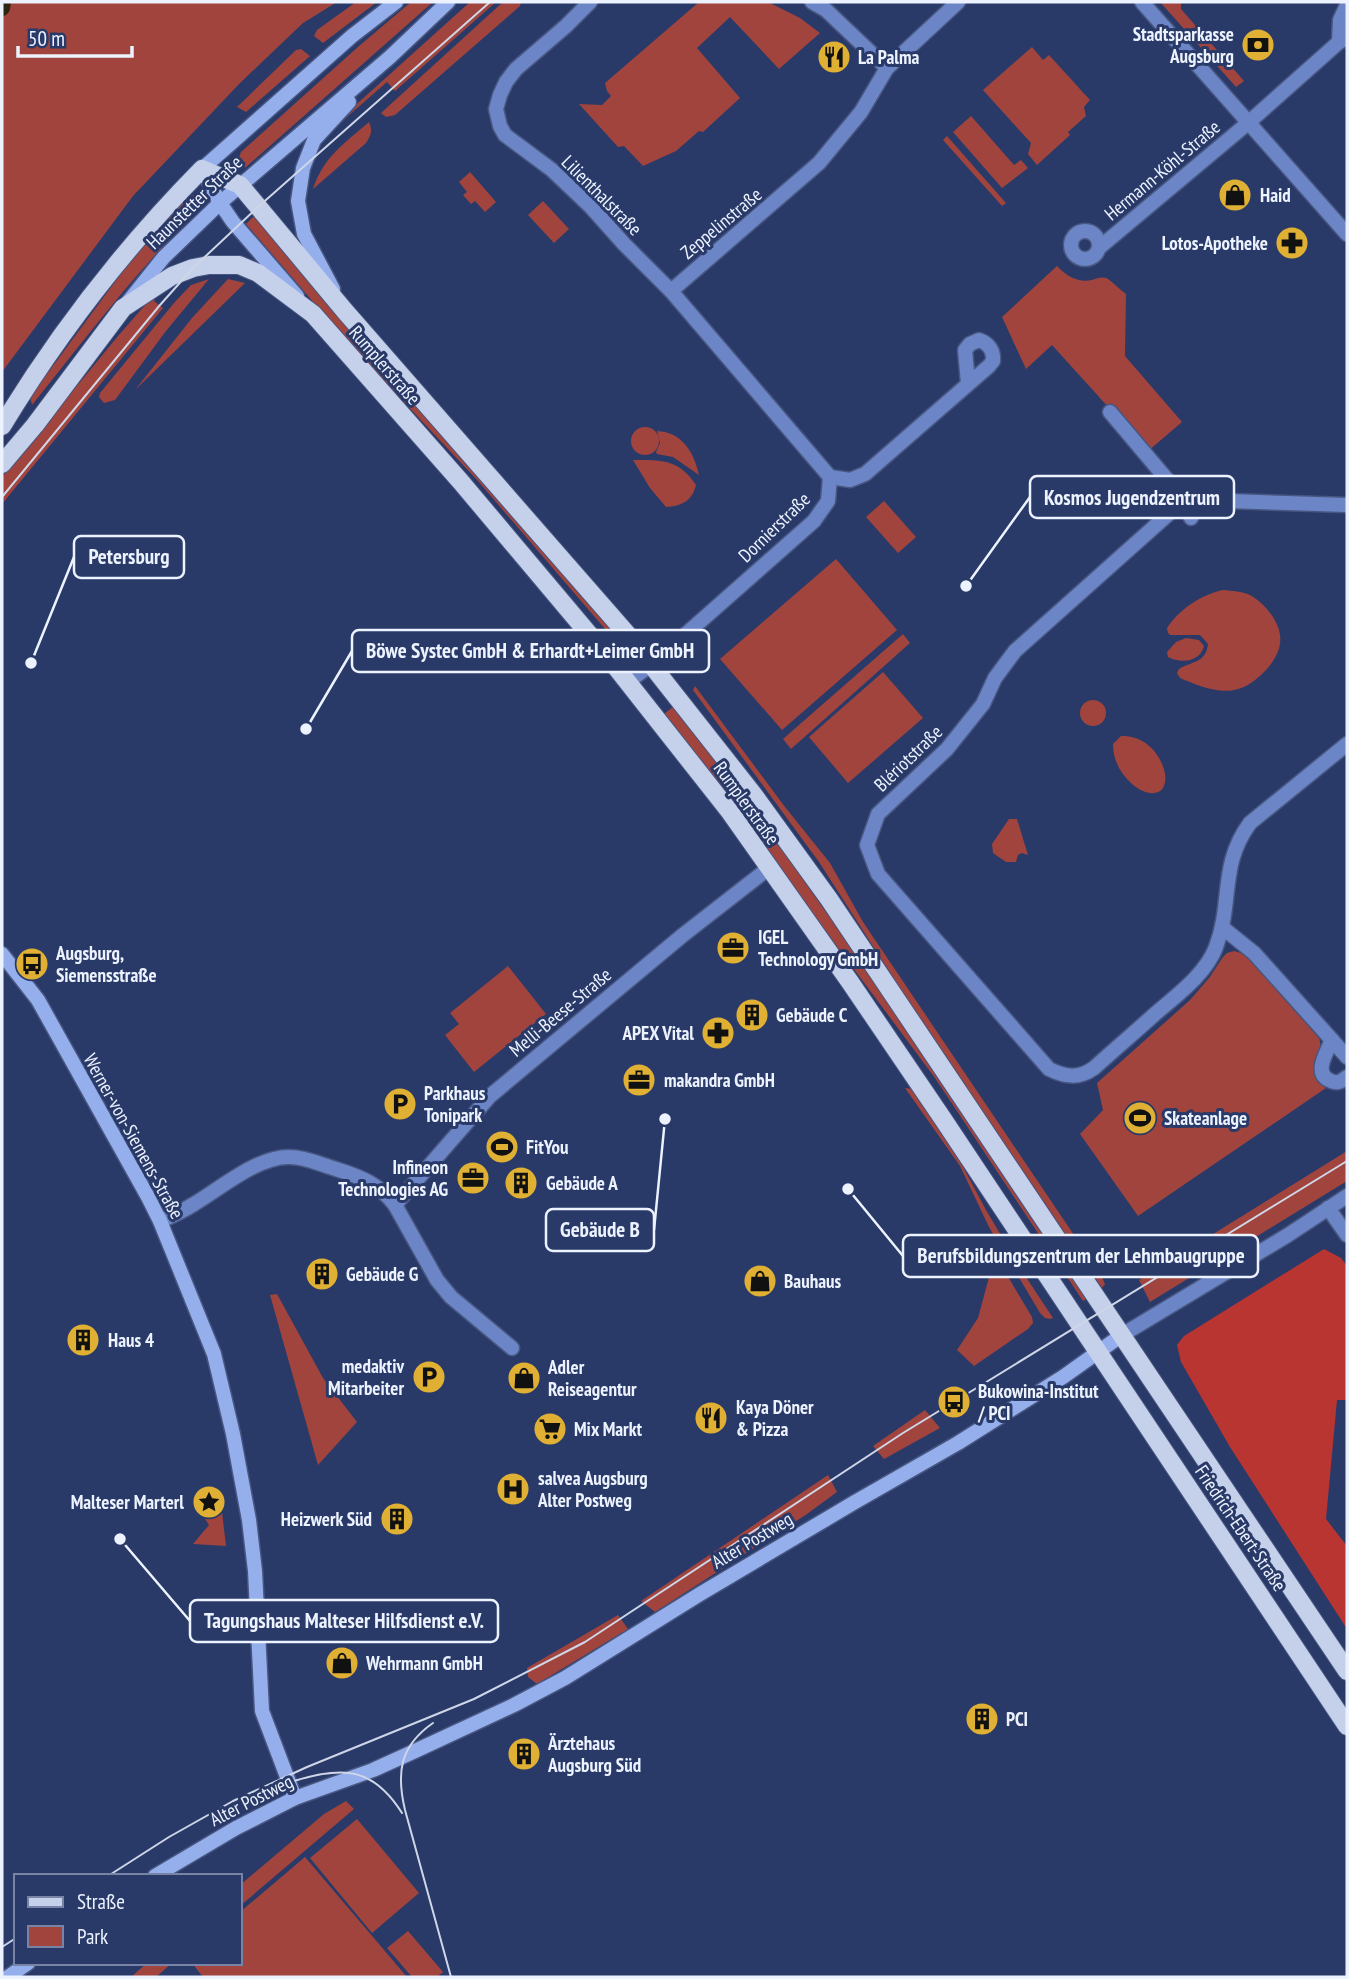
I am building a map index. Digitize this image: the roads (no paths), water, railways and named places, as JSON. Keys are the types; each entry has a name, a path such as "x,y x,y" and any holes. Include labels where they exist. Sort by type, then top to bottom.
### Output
{"main road":[{"name":"Rumplerstraße","path":"202,169 240,185 344,310 652,664 753,794 829,899 1122,1335"},
{"name":"Haunstetter Straße","path":"2,426 25,388 125,253 162,209 202,169"},
{"name":"Rumplerstraße","path":"123,308 172,276 193,268 239,265 258,272 313,314 461,482 628,682 722,802 857,993 1099,1353"},
{"name":"Haunstetter Straße","path":"2,464 35,425 123,308"},
{"name":"Friedrich-Ebert-Straße","path":"1122,1335 1347,1671"},
{"name":"Friedrich-Ebert-Straße","path":"1099,1353 1347,1726"}],"street":[{"name":"Haunstetter Straße","path":"202,169 352,36 396,2"},
{"name":"Haunstetter Straße","path":"123,308 164,257 220,203 390,57 448,2"},
{"name":"Lilienthalstraße","path":"590,2 516,69 500,95 496,109 498,119 505,135 575,189 671,291"},
{"path":"812,2 826,10 887,68"},
{"name":"Zeppelinstraße","path":"671,291 819,163 861,112 887,68 958,2"},
{"name":"Hermann-Köhl-Straße","path":"1142,2 1347,234"},
{"path":"1248,123 1343,40 1340,20 1347,5"},
{"name":"Rumplerstraße","path":"344,310 304,234 298,201 299,182 314,140 390,57"},
{"name":"Hermann-Köhl-Straße","path":"1100,247 1248,123"},
{"name":"Rumplerstraße","path":"202,169 233,222 313,314"},
{"path":"671,291 830,477 850,480 865,474 968,383"},
{"path":"1110,412 1170,483 1189,511"},
{"name":"Dornierstraße","path":"628,682 814,521 828,501 830,477"},
{"name":"Blériotstraße","path":"1347,505 1200,500 1189,511 1173,510 1015,651 995,678 983,704 947,749 878,814 867,845 878,874 1049,1069 1062,1076 1079,1076 1087,1073 1193,982 1215,951 1223,928 1230,862 1244,832 1250,823 1347,744"},
{"name":"Melli-Beese-Straße","path":"395,1205 490,1096 683,935 769,868"},
{"path":"1223,928 1254,953 1347,1057"},
{"name":"Werner-von-Siemens-Straße","path":"2,954 38,1000 160,1221 214,1354 233,1434 248,1516 255,1571 262,1711 295,1798"},
{"path":"1332,1040 1322,1063 1322,1073 1333,1082 1347,1077"},
{"path":"160,1221 270,1160 290,1157 360,1177 374,1184 395,1205 438,1280 451,1297 512,1348"},
{"name":"Alter Postweg","path":"158,1874 236,1828 295,1798 373,1770 504,1710 565,1678 712,1587 958,1443 1099,1353 1122,1335 1288,1235 1347,1196"},
{"path":"1328,1208 1347,1235"},
{"path":"8,1977 25,1965"}],"waterway":[{"path":"2,8 3,2"}],"tram line":[{"path":"2,497 193,268 490,2"},
{"path":"111,1874 233,1801 307,1767 474,1699 585,1642 903,1433 1347,1161"},
{"path":"433,1723 413,1741 407,1751 403,1761 401,1784 405,1810 451,1977"},
{"path":"294,1781 327,1773 356,1774 380,1786 402,1813"},
{"path":"2,1947 14,1939"}],"place":[{"name":"Stadtsparkasse Augsburg","path":"1258,45"},
{"name":"La Palma","path":"834,57"},
{"name":"Haid","path":"1235,195"},
{"name":"Lotos-Apotheke","path":"1292,243"},
{"name":"Kosmos Jugendzentrum","path":"966,586"},
{"name":"Petersburg","path":"31,663"},
{"name":"Böwe Systec GmbH & Erhardt+Leimer GmbH","path":"306,729"},
{"name":"IGEL Technology GmbH","path":"733,948"},
{"name":"Augsburg, Siemensstraße","path":"32,964"},
{"name":"Gebäude C","path":"752,1015"},
{"name":"APEX Vital","path":"718,1033"},
{"name":"makandra GmbH","path":"639,1080"},
{"name":"Parkhaus Tonipark","path":"400,1104"},
{"name":"Skateanlage","path":"1140,1118"},
{"name":"Gebäude B","path":"665,1119"},
{"name":"FitYou","path":"502,1147"},
{"name":"Infineon Technologies AG","path":"473,1178"},
{"name":"Gebäude A","path":"521,1183"},
{"name":"Berufsbildungszentrum der Lehmbaugruppe","path":"848,1189"},
{"name":"Gebäude G","path":"322,1274"},
{"name":"Bauhaus","path":"760,1281"},
{"name":"Haus 4","path":"83,1340"},
{"name":"medaktiv Mitarbeiter","path":"429,1377"},
{"name":"Adler Reiseagentur","path":"524,1378"},
{"name":"Bukowina-Institut / PCI","path":"954,1402"},
{"name":"Kaya Döner & Pizza","path":"711,1418"},
{"name":"Mix Markt","path":"550,1429"},
{"name":"salvea Augsburg Alter Postweg","path":"513,1489"},
{"name":"Malteser Marterl","path":"209,1502"},
{"name":"Heizwerk Süd","path":"397,1519"},
{"name":"Tagungshaus Malteser Hilfsdienst e.V.","path":"120,1539"},
{"name":"Wehrmann GmbH","path":"342,1663"},
{"name":"PCI","path":"982,1719"},
{"name":"Ärztehaus Augsburg Süd","path":"524,1754"}]}
